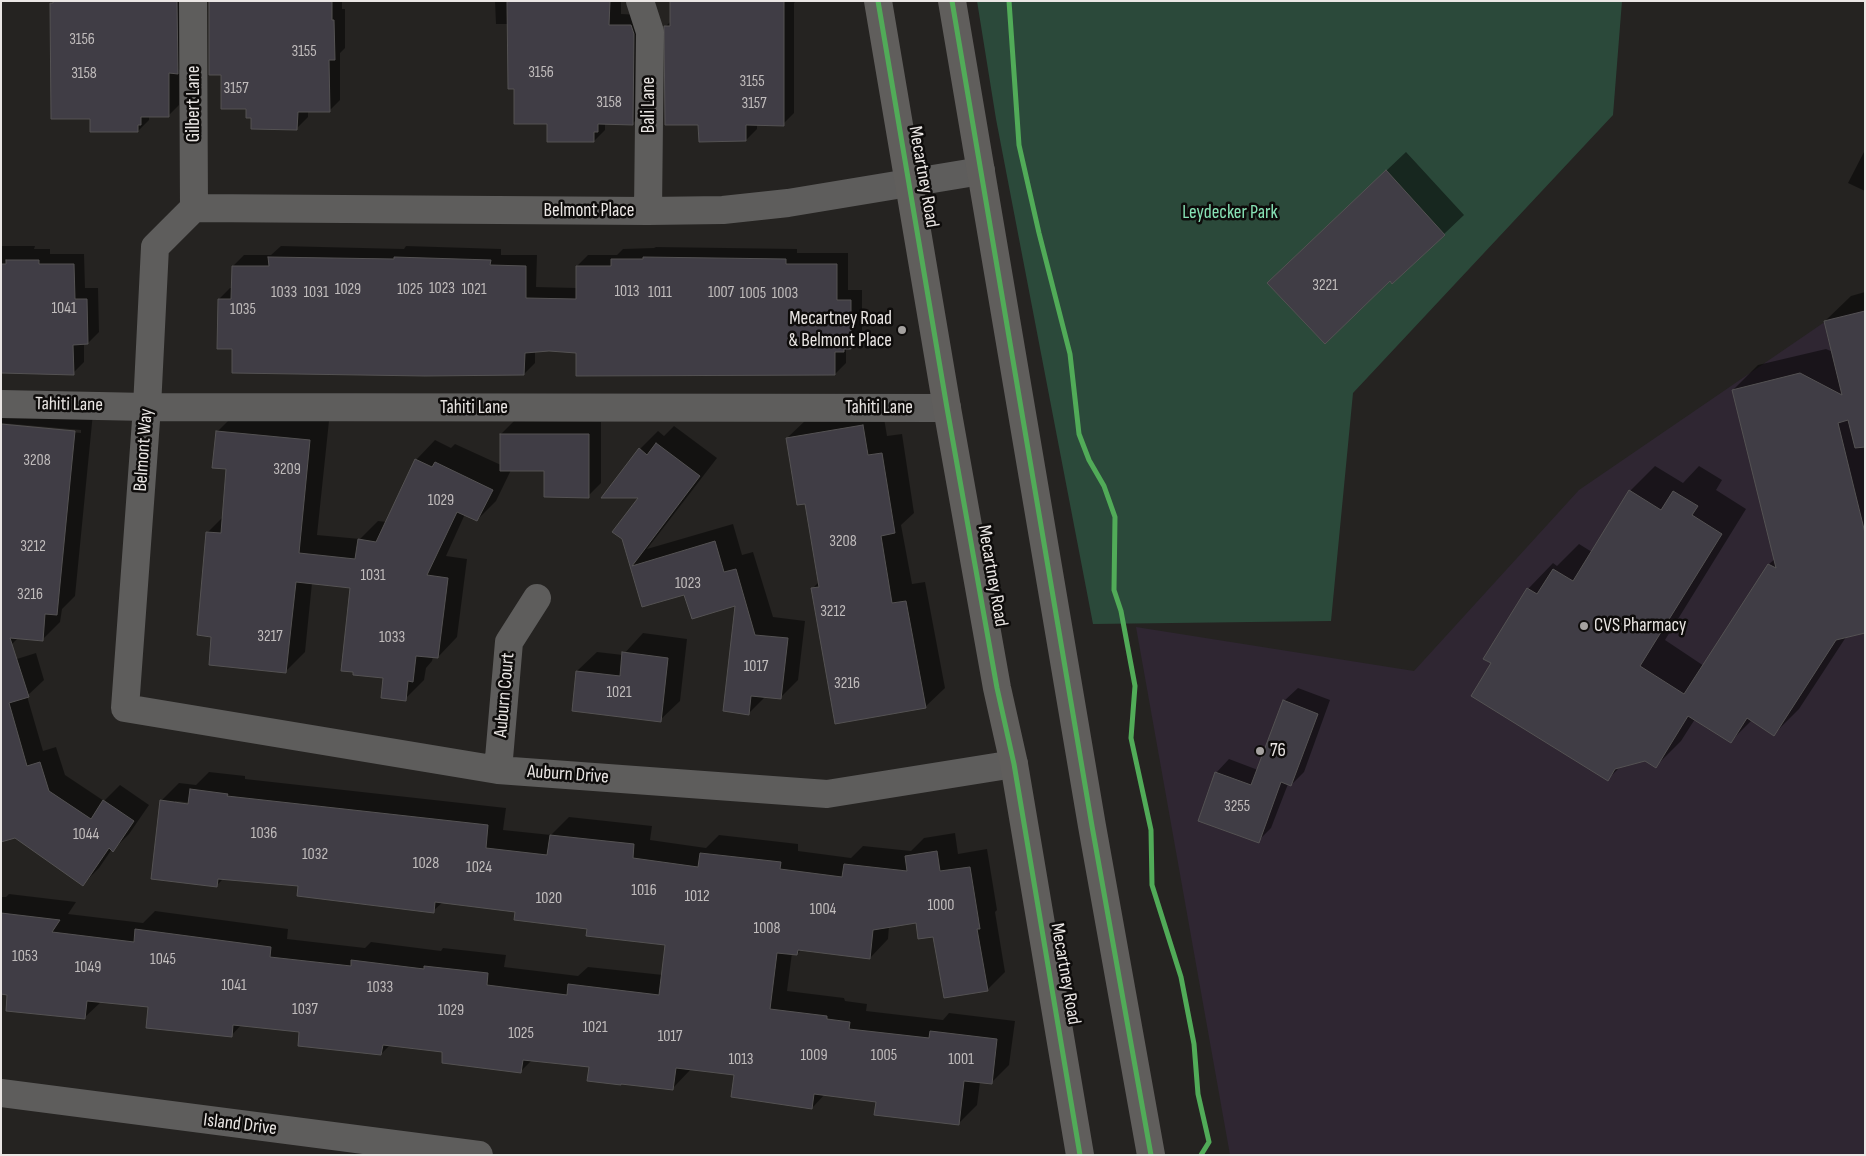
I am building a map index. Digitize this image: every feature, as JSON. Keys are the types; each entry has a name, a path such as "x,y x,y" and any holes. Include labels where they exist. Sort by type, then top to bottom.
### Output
{"main road":[{"name":"Mecartney Road","path":"878,1 947,408 997,688 1014,764 1080,1155"},
{"path":"952,1 1093,835 1151,1155"}],"street":[{"name":"Gilbert Lane","path":"193,1 194,208"},
{"name":"Bali Lane","path":"640,1 650,32 648,211"},
{"name":"Belmont Place","path":"194,208 723,210 760,206 981,171"},
{"name":"Belmont Way","path":"125,708 147,408 155,247 194,208"},
{"name":"Tahiti Lane","path":"1,404 147,408 947,408"},
{"name":"Auburn Court","path":"498,770 509,642 537,598"},
{"name":"Auburn Drive","path":"125,708 498,770 827,794 1014,764"},
{"name":"Island Drive","path":"1,1094 333,1146 479,1155"}],"shaded area":[{"path":"1865,310 1865,1155 1230,1155 1136,627 1414,671 1579,490 1829,319"}],"green space":[{"name":"Leydecker Park","path":"977,1 1622,1 1613,115 1353,393 1331,621 1093,624 996,119"}],"building":[{"path":"53,1 177,1 178,74 169,73 169,117 141,117 141,125 138,125 138,132 90,132 90,119 51,119 50,3 53,3"},
{"path":"209,1 332,1 335,60 329,60 330,112 298,112 297,130 251,129 251,118 246,118 246,109 221,109 221,75 209,75"},
{"path":"507,1 610,1 609,25 631,25 634,34 633,125 598,124 598,132 594,132 594,142 547,142 547,124 514,124 514,89 508,89"},
{"path":"670,1 784,1 784,126 746,125 746,141 699,142 698,125 665,125 664,26 670,26"},
{"path":"1386,170 1445,235 1392,284 1390,281 1325,344 1267,283"},
{"path":"268,257 394,259 394,257 491,260 490,265 526,266 526,298 576,299 576,266 611,266 611,259 643,259 643,257 786,259 786,264 837,264 837,300 851,300 851,349 844,349 844,352 835,352 835,375 576,376 576,353 549,351 525,353 524,375 425,376 232,373 232,349 217,349 218,299 231,299 232,266 269,266"},
{"path":"6,260 39,260 39,264 74,264 75,299 87,299 88,344 73,345 74,375 1,373 1,264 6,264"},
{"path":"1865,311 1865,447 1855,448 1848,420 1838,423 1865,533 1865,633 1836,640 1774,736 1747,718 1731,743 1688,716 1656,768 1645,761 1615,769 1608,781 1471,696 1491,663 1483,659 1527,588 1537,594 1553,569 1573,581 1629,490 1661,510 1673,491 1698,506 1692,515 1722,534 1640,666 1684,694 1768,564 1776,568 1732,390 1800,373 1842,395 1824,321"},
{"path":"1,424 75,431 57,615 45,614 43,641 10,638 29,697 9,703 27,766 40,762 49,791 91,819 103,800 134,821 113,852 109,848 83,886 15,838 1,842"},
{"path":"863,425 868,455 882,453 895,533 881,536 892,603 906,601 926,708 835,724 811,588 819,587 805,504 797,505 786,438"},
{"path":"216,431 310,440 299,553 355,559 358,539 376,542 415,459 432,467 435,462 493,490 477,521 457,512 427,575 448,578 438,658 416,656 413,682 408,681 406,701 381,698 383,678 353,675 353,672 341,671 350,588 296,582 286,673 209,665 211,637 197,635 206,532 221,533 226,469 212,468"},
{"path":"500,434 589,434 589,498 544,497 544,471 500,471"},
{"path":"656,443 700,476 632,566 715,541 724,572 736,569 755,635 788,638 781,699 751,696 749,715 723,711 735,606 692,619 684,595 642,607 622,539 612,532 638,498 601,498 639,448 647,455"},
{"path":"622,652 668,658 661,722 572,711 576,671 620,676"},
{"path":"1283,700 1318,714 1291,786 1281,782 1259,843 1198,821 1215,772 1251,785"},
{"path":"190,789 228,794 227,796 488,825 486,848 547,855 550,835 634,844 633,858 698,867 700,853 781,862 780,869 842,877 844,864 907,871 905,856 937,851 940,871 970,867 980,929 977,929 988,991 944,998 933,937 918,939 916,923 873,930 870,959 798,950 797,955 777,953 770,1009 827,1016 827,1019 850,1022 849,1029 929,1038 930,1031 997,1039 992,1084 964,1081 959,1125 874,1115 876,1102 814,1094 812,1109 731,1097 734,1075 676,1068 673,1090 587,1081 589,1067 523,1060 521,1073 442,1063 442,1052 383,1045 381,1055 298,1046 299,1032 233,1025 232,1037 146,1028 148,1007 87,1001 85,1019 6,1011 7,995 1,994 1,913 60,920 52,932 134,942 135,929 271,947 270,957 351,966 351,960 424,969 424,966 488,973 487,985 567,995 568,984 659,995 665,945 586,936 587,929 514,920 515,912 435,902 434,913 297,896 298,886 218,879 217,887 151,879 160,800 188,804"}],"cycle path":[{"path":"878,1 947,408 997,688 1014,764 1080,1155"},
{"path":"952,1 1092,826 1151,1155"},
{"path":"1009,1 1019,145 1070,354 1079,434 1089,460 1104,486 1115,517 1114,590 1121,611 1135,686 1131,738 1151,830 1152,885 1181,977 1194,1044 1198,1094 1209,1142 1201,1155"}],"place":[{"name":"Mecartney Road & Belmont Place","path":"902,330"},
{"name":"CVS Pharmacy","path":"1584,626"},
{"name":"76","path":"1260,751"}]}
